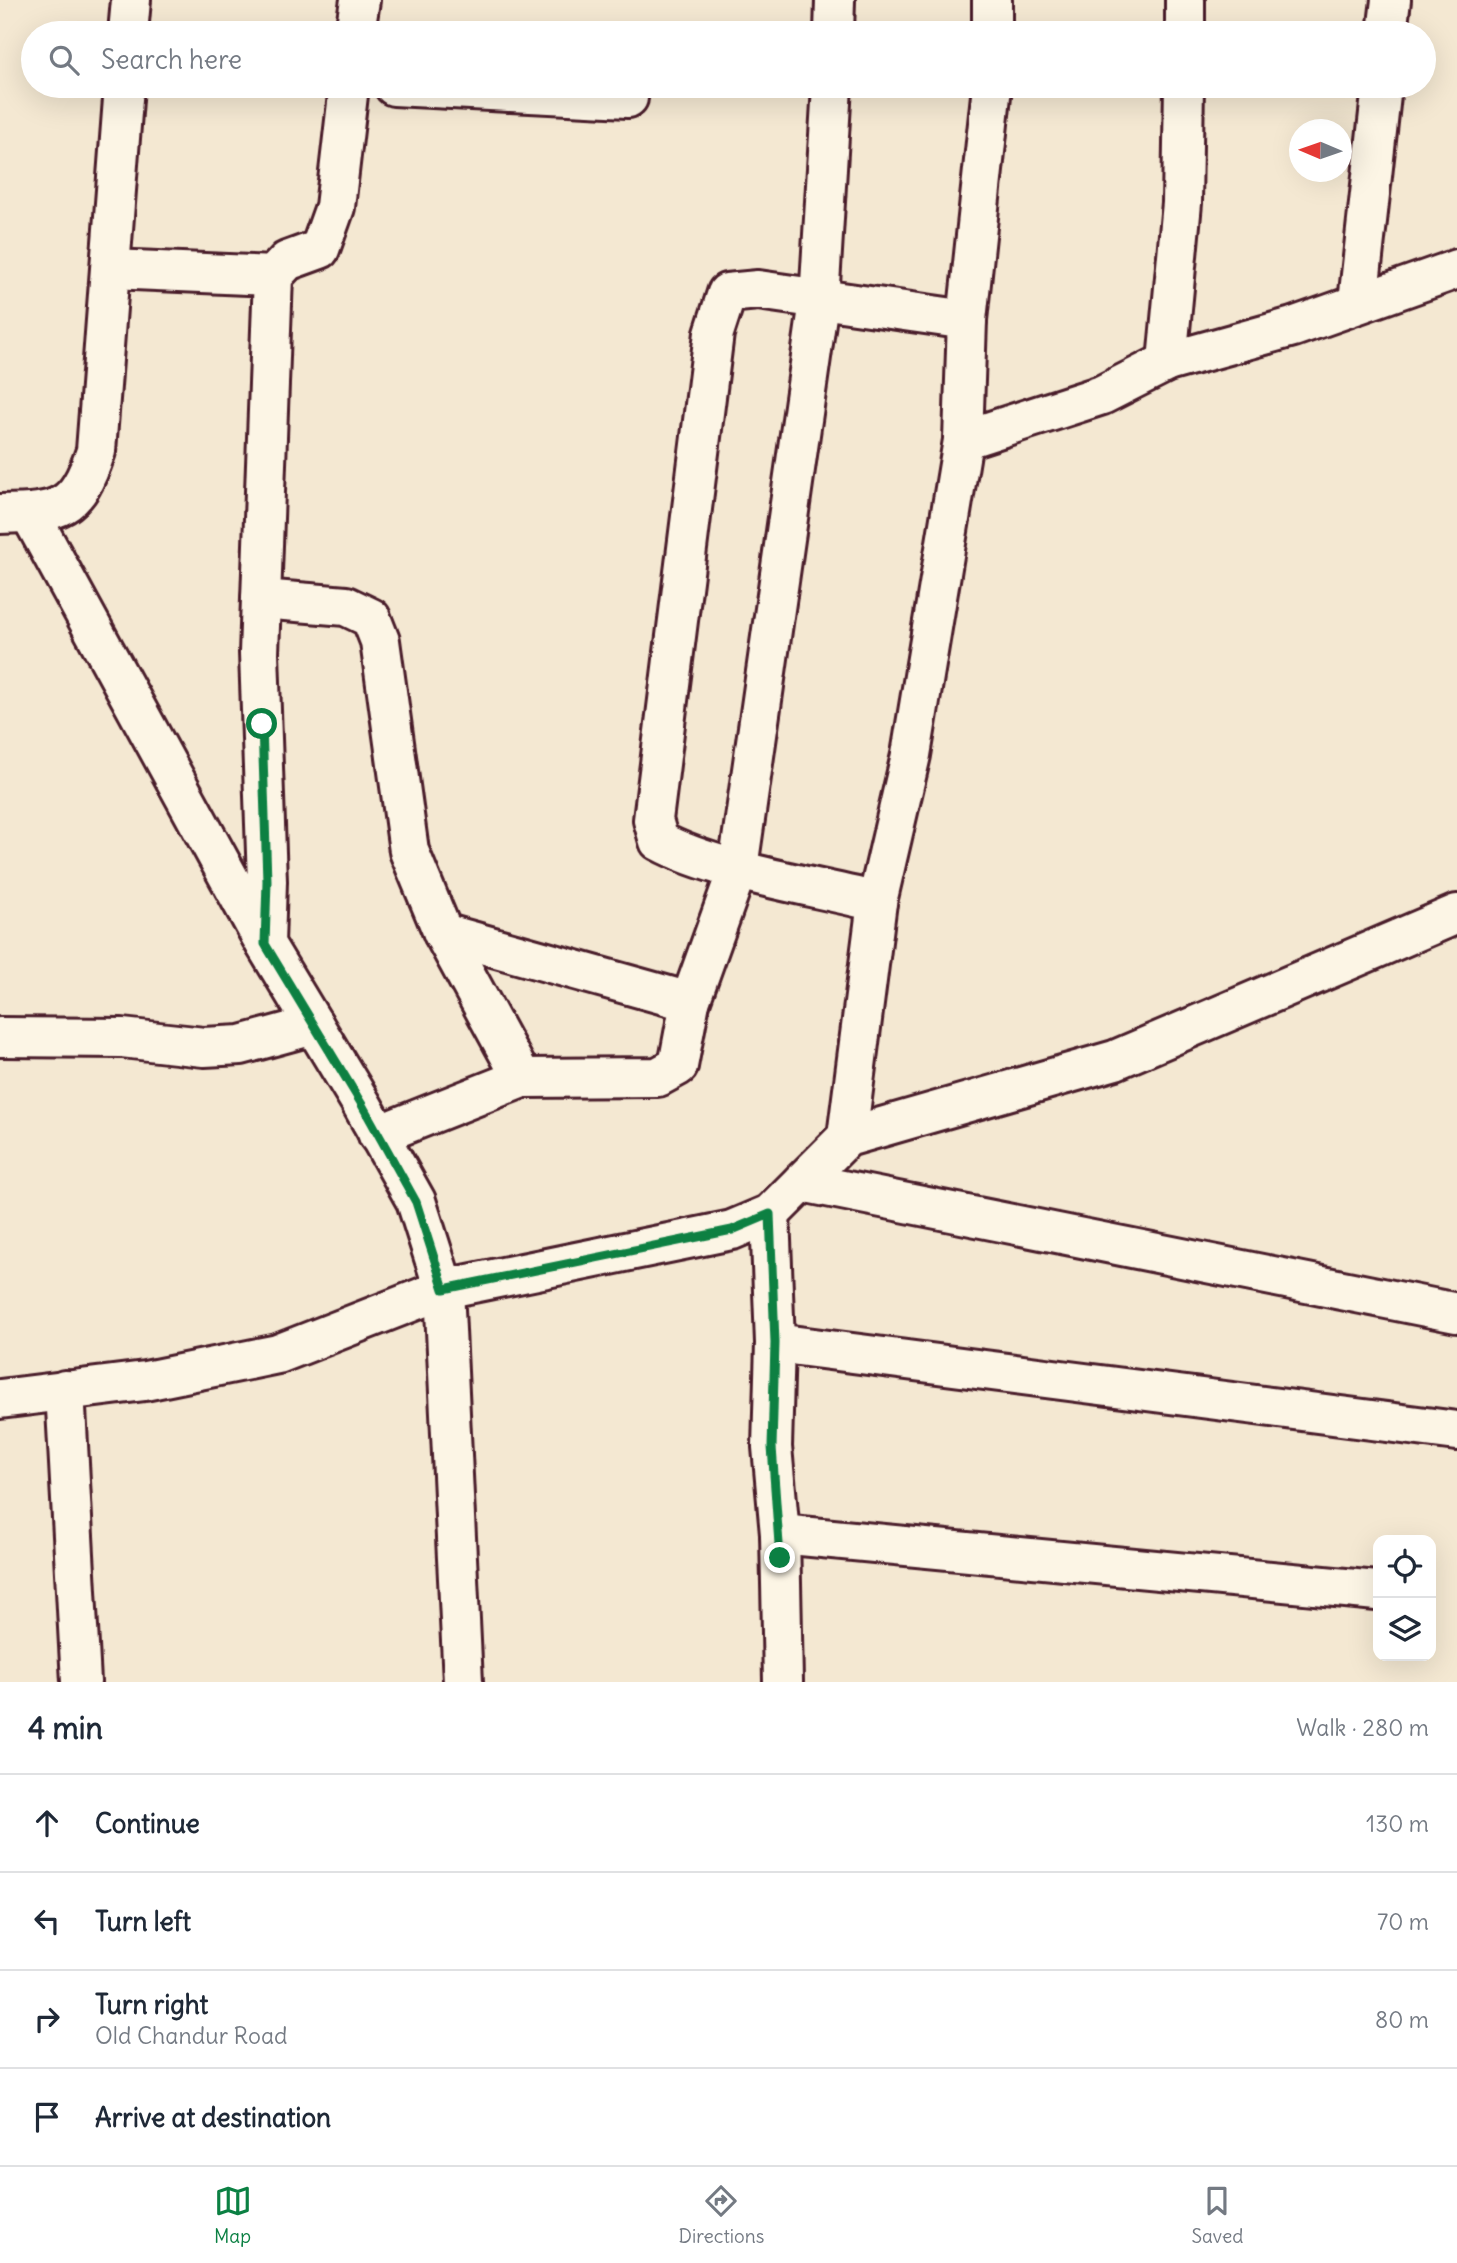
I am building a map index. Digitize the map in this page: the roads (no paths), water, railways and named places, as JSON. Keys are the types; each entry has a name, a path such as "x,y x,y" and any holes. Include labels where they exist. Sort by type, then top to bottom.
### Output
{"street":[{"path":"129,21 131,0"},
{"path":"357,21 360,0"},
{"path":"834,21 835,0"},
{"path":"992,0 992,21"},
{"path":"1185,0 1185,21"},
{"path":"1388,21 1391,0"},
{"path":"123,98 96,451 85,484 69,505 15,514 416,1202 444,1289 463,1682"},
{"path":"265,944 267,881 260,653 273,276 287,261 320,249 335,207 348,98"},
{"path":"378,1135 522,1078 657,1077 678,1066 690,1002 738,868 819,301 831,98"},
{"path":"846,1137 877,902 911,755 963,440 967,320 991,98"},
{"path":"1167,362 1182,203 1184,98"},
{"path":"1359,302 1381,98"},
{"path":"963,440 1102,395 1167,362 1293,327 1457,269"},
{"path":"111,270 273,276"},
{"path":"877,902 677,851 659,841 653,820 714,333 727,293 758,290 819,301 967,320"},
{"path":"261,599 346,606 371,618 380,641 410,851 443,933 522,1078"},
{"path":"0,1399 145,1381 278,1354 444,1289 732,1230 770,1214 846,1137 1115,1060 1457,914"},
{"path":"443,933 690,1002"},
{"path":"0,1037 122,1038 204,1047 241,1045 314,1025"},
{"path":"802,1182 1457,1313"},
{"path":"770,1214 775,1343 772,1447 780,1534 783,1682"},
{"path":"775,1343 1457,1431"},
{"path":"65,1390 81,1682"},
{"path":"780,1534 1373,1591"}]}
